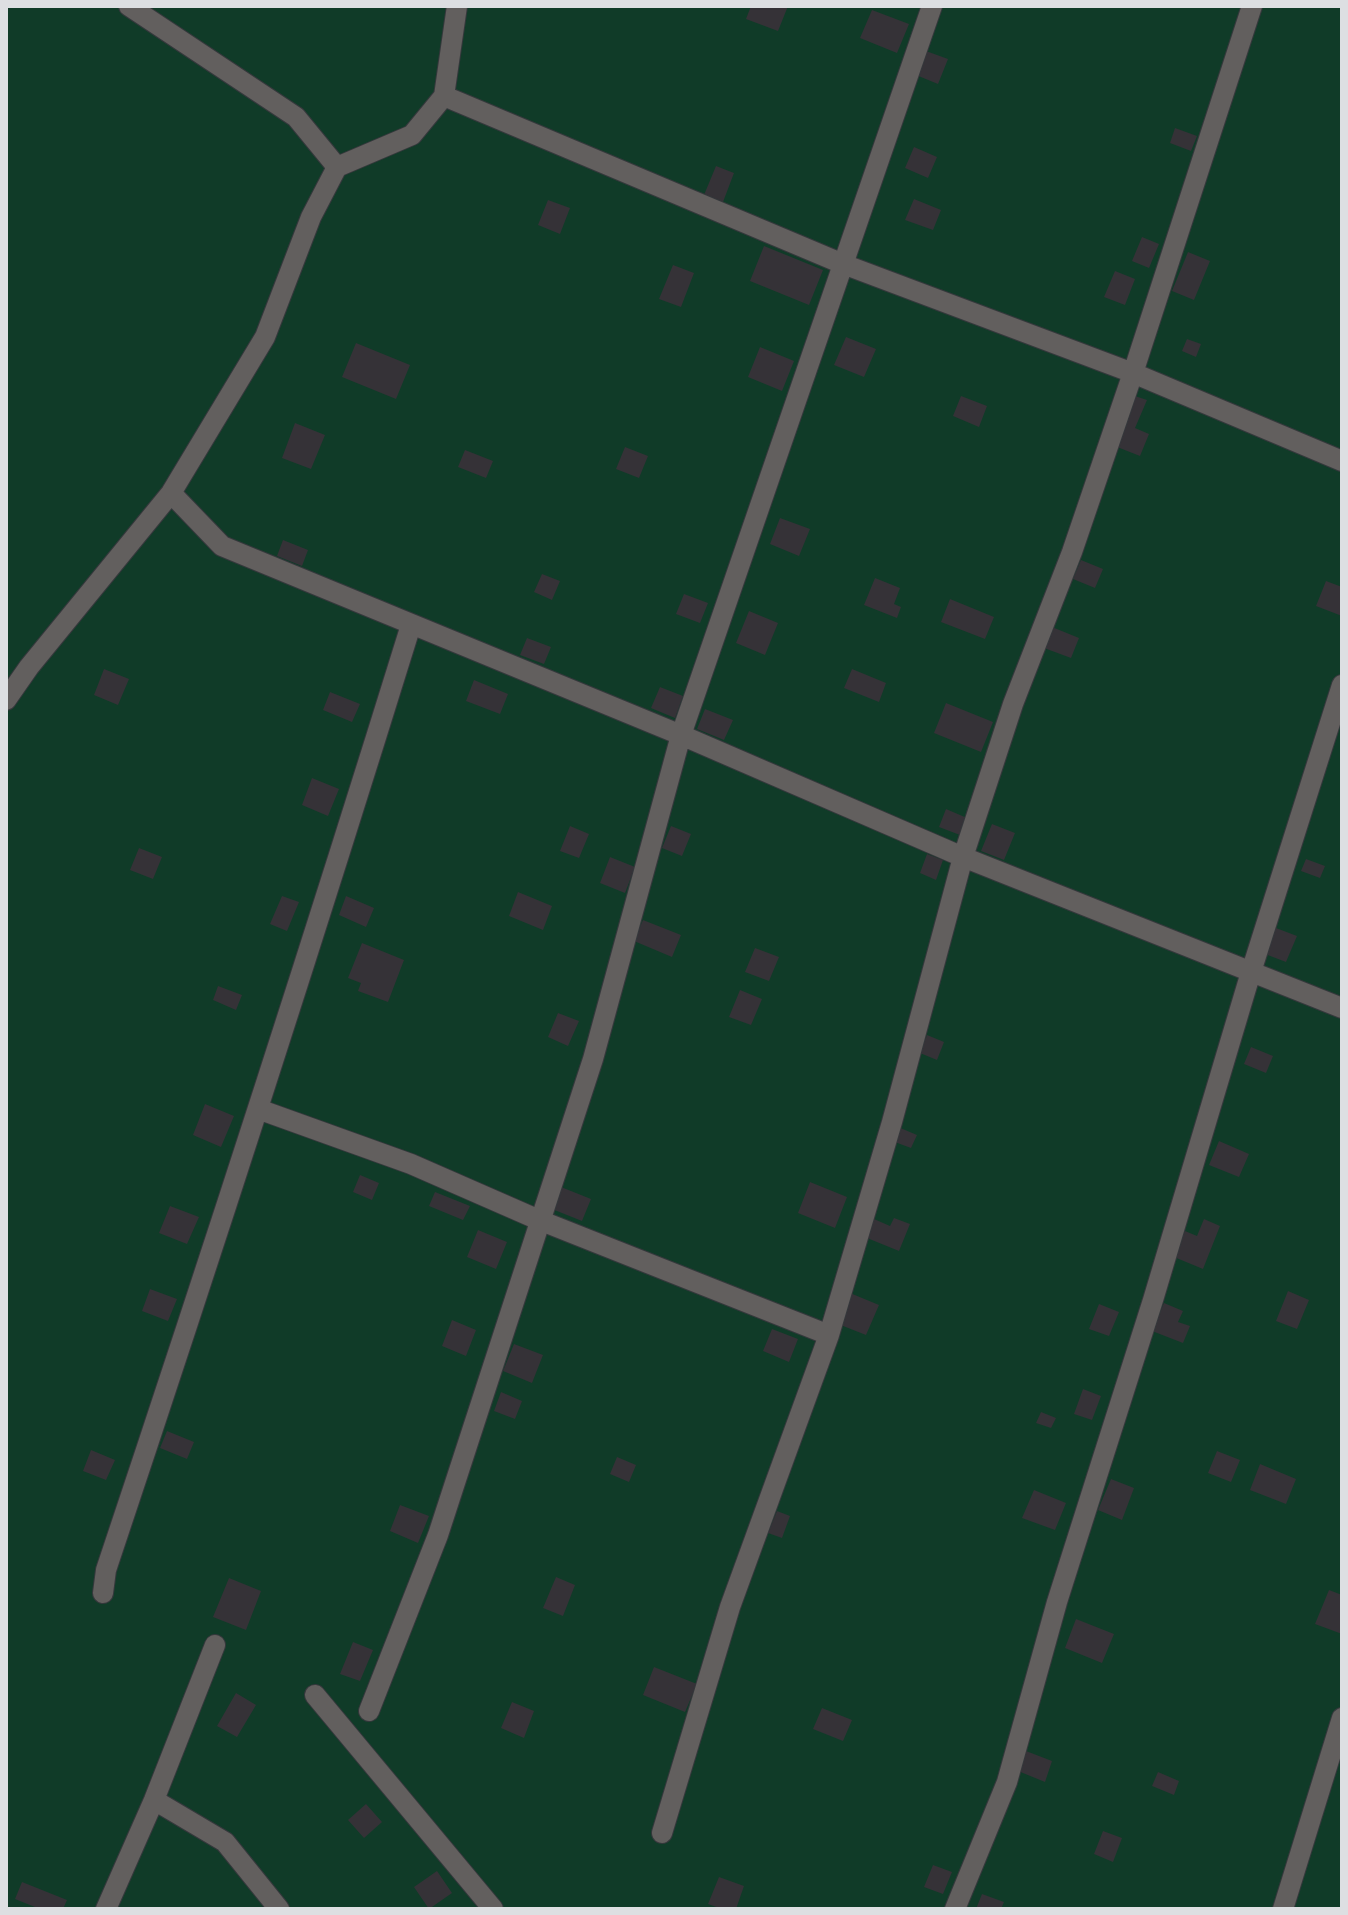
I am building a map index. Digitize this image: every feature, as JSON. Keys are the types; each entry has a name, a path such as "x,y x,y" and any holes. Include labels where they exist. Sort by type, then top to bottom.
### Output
{"lane":[{"path":"129,6 296,117 337,167"},
{"path":"6,700 29,667 171,493 265,337 311,217 337,167 412,135 444,96 457,6"},
{"path":"369,1711 438,1535 593,1059 681,735 932,6"},
{"path":"662,1833 730,1607 829,1335 892,1122 963,857 1013,704 1072,552 1133,373 1252,6"},
{"path":"444,96 843,264 1133,373 1342,461"},
{"path":"171,493 222,546 681,735 963,857 1342,1008"},
{"path":"103,1593 106,1570 258,1109 411,625"},
{"path":"6,669 29,667"},
{"path":"955,1909 1007,1782 1057,1602 1342,685"},
{"path":"258,1109 411,1164 539,1220 829,1335"},
{"path":"106,1909 154,1800 215,1645"},
{"path":"315,1695 493,1909"},
{"path":"1283,1909 1342,1718"},
{"path":"154,1800 225,1842 279,1909"}],"green space":[{"path":"6,6 1342,6 1342,1909 6,1909"}],"building":[{"path":"751,6 788,6 778,31 746,19"},
{"path":"872,10 909,24 897,53 860,38"},
{"path":"926,51 948,59 938,84 916,75"},
{"path":"1175,128 1197,136 1191,151 1170,143"},
{"path":"914,147 937,157 928,178 905,168"},
{"path":"716,166 734,173 723,202 704,195"},
{"path":"914,199 941,210 933,230 905,220"},
{"path":"548,200 570,208 560,234 538,225"},
{"path":"1142,237 1159,244 1149,268 1132,261"},
{"path":"764,246 823,270 809,305 750,281"},
{"path":"1188,252 1210,261 1194,300 1172,291"},
{"path":"673,265 694,273 681,307 659,299"},
{"path":"1115,271 1135,279 1125,305 1104,297"},
{"path":"846,337 876,349 864,377 834,365"},
{"path":"1187,339 1201,344 1196,357 1182,351"},
{"path":"356,343 410,365 396,399 342,377"},
{"path":"760,347 794,361 782,391 748,377"},
{"path":"1132,395 1147,400 1135,428 1149,434 1140,456 1112,445"},
{"path":"961,396 987,406 979,427 953,416"},
{"path":"295,423 325,435 311,469 282,458"},
{"path":"625,447 648,456 639,478 616,469"},
{"path":"465,450 493,461 486,478 458,467"},
{"path":"780,518 810,529 799,556 770,544"},
{"path":"283,540 308,550 302,566 277,556"},
{"path":"1081,560 1103,569 1095,588 1073,579"},
{"path":"542,574 560,581 552,600 534,592"},
{"path":"875,578 900,588 894,604 901,607 897,618 864,605"},
{"path":"1326,581 1342,587 1342,616 1316,606"},
{"path":"684,594 708,603 700,623 676,614"},
{"path":"950,599 994,617 985,639 941,622"},
{"path":"749,611 778,623 765,655 736,643"},
{"path":"1052,627 1079,638 1071,658 1044,648"},
{"path":"527,638 551,647 544,664 520,655"},
{"path":"104,669 129,679 118,705 94,695"},
{"path":"852,669 886,683 879,702 844,688"},
{"path":"474,680 508,694 500,714 466,701"},
{"path":"660,687 683,696 675,718 651,708"},
{"path":"330,692 360,704 352,722 323,710"},
{"path":"946,703 993,722 981,752 934,733"},
{"path":"705,709 733,720 724,740 697,729"},
{"path":"312,778 339,789 328,816 302,805"},
{"path":"946,809 967,818 960,835 939,827"},
{"path":"992,824 1015,833 1004,860 981,851"},
{"path":"570,826 589,834 579,858 560,851"},
{"path":"671,826 691,834 682,856 662,848"},
{"path":"139,848 162,857 153,879 130,870"},
{"path":"927,854 943,860 936,880 920,873"},
{"path":"610,857 635,867 625,893 600,883"},
{"path":"1306,859 1325,866 1320,878 1301,871"},
{"path":"518,892 552,906 543,930 509,916"},
{"path":"282,896 299,902 287,931 270,924"},
{"path":"346,896 374,908 366,927 339,915"},
{"path":"643,920 681,935 672,957 634,941"},
{"path":"1276,928 1297,936 1286,962 1265,954"},
{"path":"362,943 404,960 388,1002 358,991 361,983 348,978"},
{"path":"755,948 779,957 769,981 745,972"},
{"path":"218,986 242,995 236,1010 213,1000"},
{"path":"740,990 762,999 751,1025 729,1017"},
{"path":"558,1013 579,1021 568,1046 548,1037"},
{"path":"927,1035 944,1042 937,1060 920,1053"},
{"path":"1251,1047 1273,1056 1266,1073 1244,1064"},
{"path":"205,1104 234,1116 221,1147 193,1135"},
{"path":"898,1127 917,1135 911,1148 892,1141"},
{"path":"1219,1141 1249,1154 1239,1177 1209,1165"},
{"path":"360,1175 379,1183 372,1200 353,1192"},
{"path":"810,1182 847,1197 835,1228 798,1213"},
{"path":"561,1187 591,1199 582,1221 552,1209"},
{"path":"435,1192 470,1206 463,1220 429,1206"},
{"path":"170,1206 199,1217 187,1244 159,1233"},
{"path":"894,1218 910,1224 899,1251 867,1238 874,1219 890,1226"},
{"path":"1204,1219 1220,1226 1203,1269 1174,1257 1185,1231 1197,1236"},
{"path":"478,1230 507,1242 496,1269 467,1257"},
{"path":"150,1289 177,1299 168,1321 142,1311"},
{"path":"1288,1291 1309,1300 1297,1329 1276,1321"},
{"path":"850,1293 879,1305 866,1335 838,1324"},
{"path":"1164,1303 1183,1311 1178,1322 1190,1326 1183,1343 1152,1331"},
{"path":"1099,1304 1119,1312 1109,1336 1089,1329"},
{"path":"452,1320 476,1330 466,1356 442,1346"},
{"path":"772,1329 798,1339 789,1362 763,1351"},
{"path":"514,1344 543,1355 532,1383 503,1371"},
{"path":"1083,1389 1101,1396 1092,1420 1074,1414"},
{"path":"501,1392 522,1401 515,1419 494,1411"},
{"path":"1041,1412 1056,1418 1051,1428 1036,1423"},
{"path":"167,1431 194,1442 187,1459 160,1448"},
{"path":"91,1450 115,1460 106,1480 83,1471"},
{"path":"1217,1451 1240,1460 1231,1482 1208,1473"},
{"path":"617,1457 636,1465 629,1482 610,1474"},
{"path":"1260,1464 1296,1479 1286,1504 1250,1490"},
{"path":"1111,1479 1134,1488 1122,1520 1098,1510"},
{"path":"1034,1490 1066,1503 1055,1530 1022,1518"},
{"path":"400,1505 429,1516 418,1543 390,1531"},
{"path":"777,1511 790,1516 782,1538 768,1533"},
{"path":"556,1577 575,1585 563,1616 543,1608"},
{"path":"229,1578 261,1591 246,1630 213,1617"},
{"path":"1329,1590 1342,1595 1342,1634 1315,1624"},
{"path":"1076,1619 1114,1634 1102,1663 1065,1648"},
{"path":"353,1642 373,1650 360,1681 340,1674"},
{"path":"654,1667 697,1684 685,1712 643,1695"},
{"path":"236,1693 256,1705 237,1737 217,1726"},
{"path":"512,1702 534,1711 524,1738 501,1728"},
{"path":"822,1708 852,1720 843,1741 813,1729"},
{"path":"1026,1751 1052,1761 1045,1782 1018,1771"},
{"path":"1158,1772 1179,1781 1174,1795 1152,1786"},
{"path":"366,1804 382,1822 364,1838 348,1820"},
{"path":"1103,1831 1122,1838 1113,1862 1094,1854"},
{"path":"933,1865 952,1872 943,1894 924,1887"},
{"path":"437,1871 452,1893 429,1909 414,1887"},
{"path":"719,1877 744,1886 736,1909 722,1909 708,1904"},
{"path":"22,1882 67,1900 63,1909 40,1909 15,1899"},
{"path":"982,1894 1004,1902 1001,1909 976,1909"}]}
